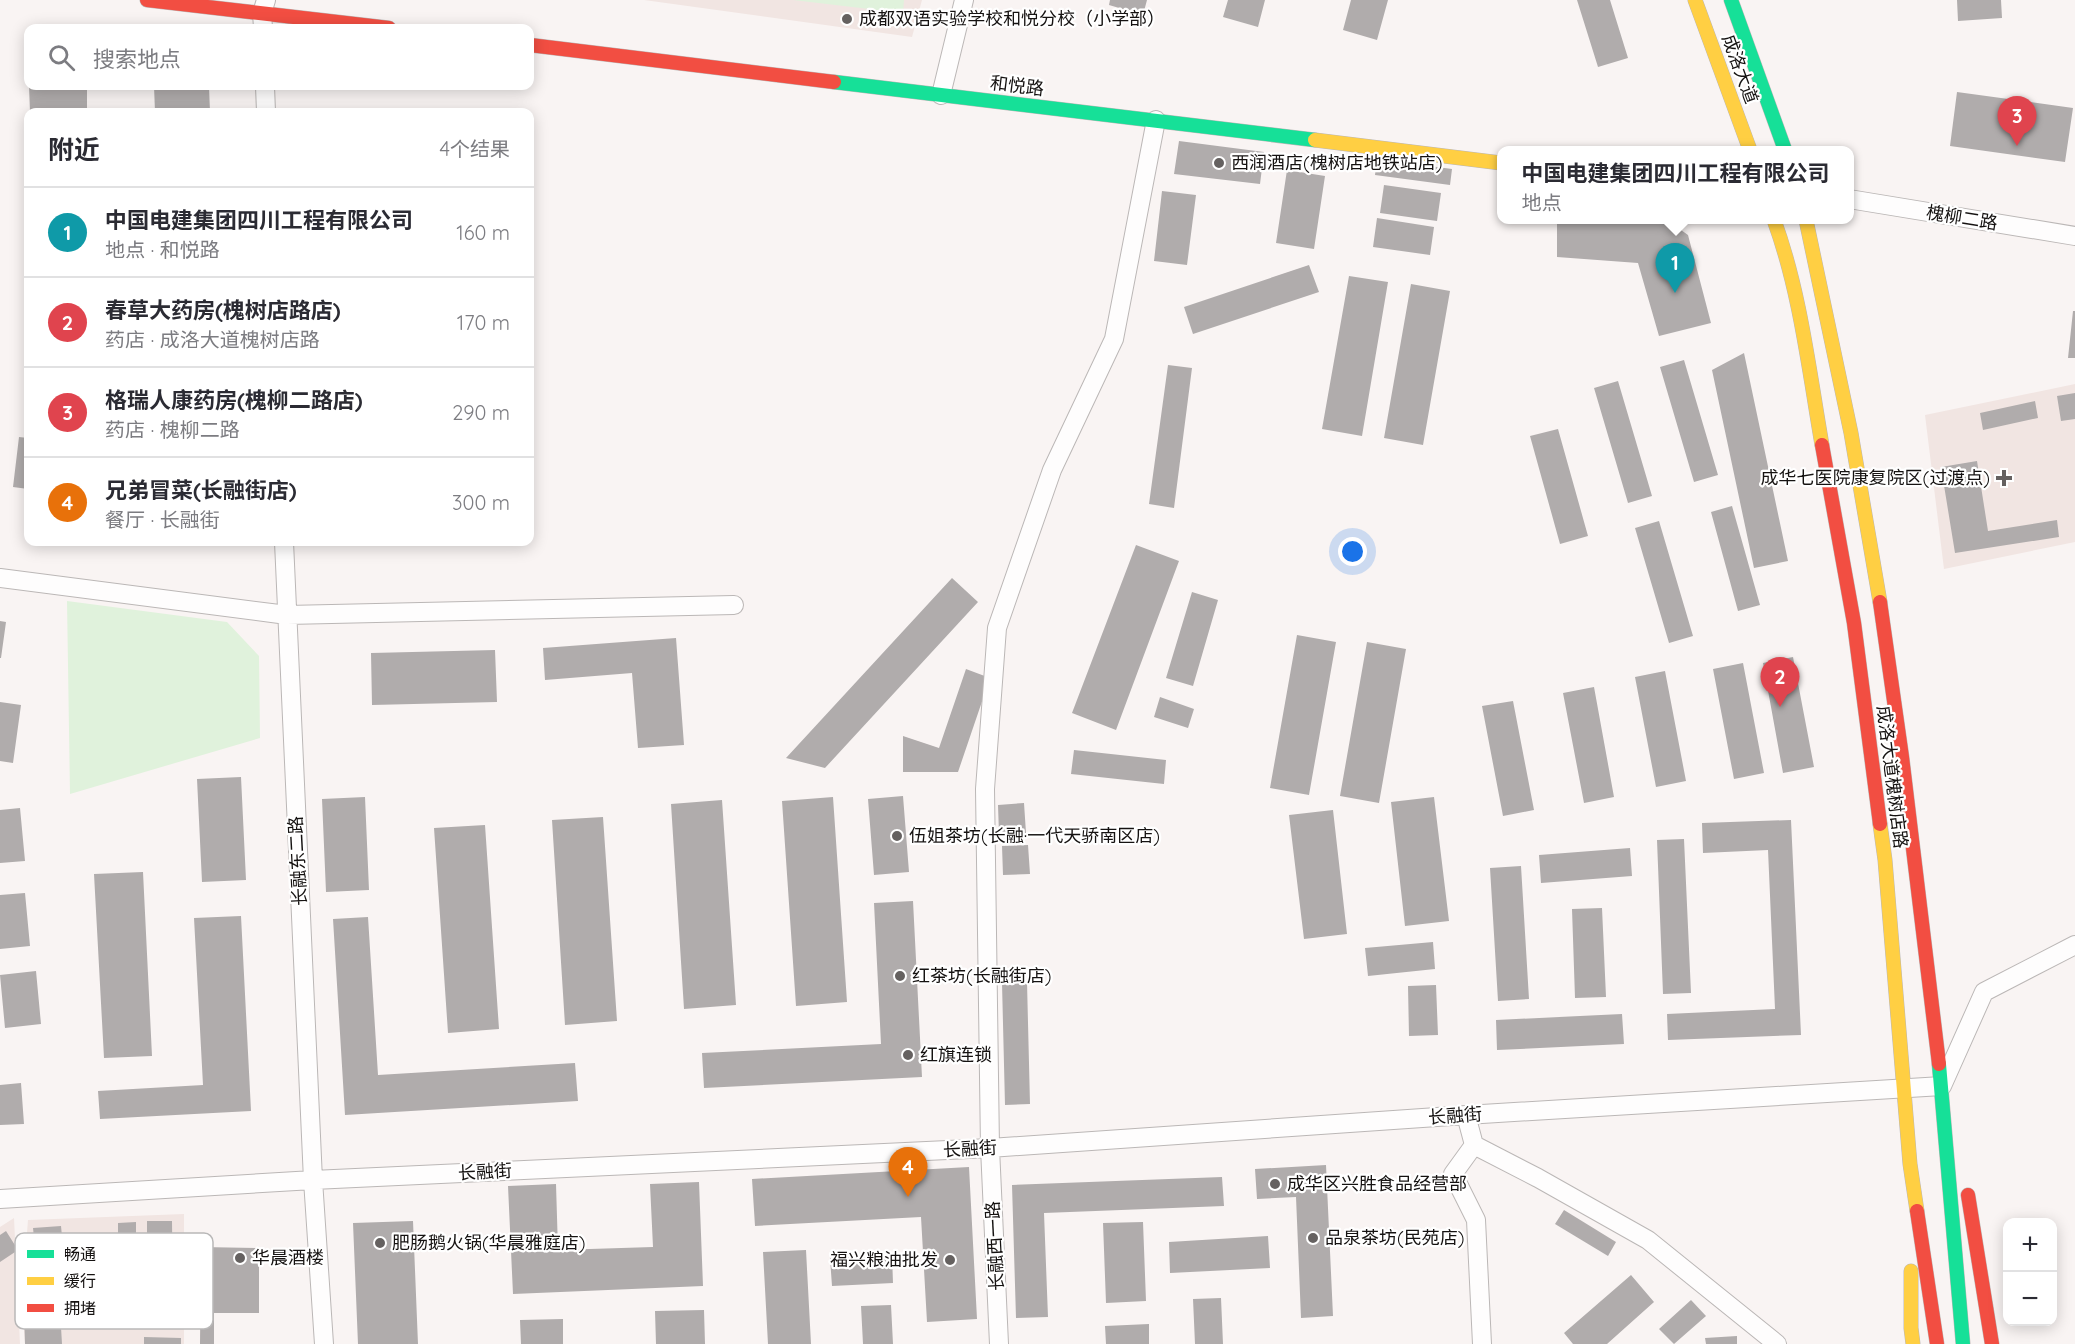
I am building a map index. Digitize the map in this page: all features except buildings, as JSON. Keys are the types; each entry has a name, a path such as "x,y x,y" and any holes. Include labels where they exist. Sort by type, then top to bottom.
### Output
{"main road":[{"path":"147,0 353,24"},
{"name":"成洛大道","path":"1695,0 1749,146"},
{"name":"成洛大道","path":"1731,0 1784,146"},
{"name":"和悦路","path":"534,45 1497,163"},
{"name":"成洛大道槐树店路","path":"1776,224 1784,247 1800,319 1854,623 1885,860 1910,1164 1936,1342"},
{"name":"成洛大道槐树店路","path":"1807,224 1838,366 1881,602 1911,817 1942,1086 1963,1341"},
{"path":"1942,1086 1962,1160"},
{"path":"1910,1164 1911,1328 1914,1344"},
{"path":"1966,1183 1992,1344"}],"street":[{"path":"941,95 964,0"},
{"path":"265,90 267,108"},
{"name":"长融西一路","path":"999,1344 990,1148 985,789 997,628 1052,470 1114,339 1156,120"},
{"name":"槐柳二路","path":"1854,201 2075,236"},
{"name":"长融东二路","path":"284,546 313,1180 324,1344"},
{"path":"0,578 287,615 734,605"},
{"path":"1942,1086 1984,992 2075,945"},
{"name":"长融街","path":"0,1199 313,1180 990,1148 1466,1115 1942,1086"},
{"path":"1466,1115 1474,1145 1648,1240 1777,1344"},
{"path":"1474,1145 1453,1174 1476,1220 1482,1344"}],"shaded area":[{"name":"成都双语实验学校和悦分校（小学部）","path":"644,0 922,0 912,37"},
{"name":"成华七医院康复院区(过渡点)","path":"2075,384 2075,542 1944,569 1925,415"},
{"path":"184,1214 184,1233 27,1233 28,1220"},
{"path":"14,1218 15,1329 19,1329 20,1344 0,1344 0,1227"},
{"path":"24,1329 184,1329 184,1344 25,1344"}],"green space":[{"path":"793,0 904,0 903,13"},
{"path":"67,601 227,622 259,656 260,738 70,794"}],"traffic: fast":[{"path":"1731,0 1784,146"},
{"path":"834,82 1315,140"},
{"path":"1939,1064 1963,1344"}],"traffic: slow":[{"path":"1695,0 1749,146"},
{"path":"1315,140 1497,163"},
{"path":"1775,224 1797,303 1822,445"},
{"path":"1807,224 1851,433 1880,602"},
{"path":"1880,824 1885,860 1910,1164 1917,1211"},
{"path":"1911,1271 1913,1344"}],"traffic: jam":[{"path":"147,0 354,24"},
{"path":"534,45 834,82"},
{"path":"1822,445 1854,623 1880,824"},
{"path":"1880,602 1902,757 1939,1064"},
{"path":"1968,1195 1992,1344"},
{"path":"1917,1211 1937,1344"}],"place":[{"name":"成都双语实验学校和悦分校（小学部）","path":"847,19"},
{"name":"格瑞人康药房(槐柳二路店)","path":"2017,146"},
{"name":"西润酒店(槐树店地铁站店)","path":"1219,163"},
{"name":"中国电建集团四川工程有限公司","path":"1675,293"},
{"name":"成华七医院康复院区(过渡点)","path":"2004,478"},
{"name":"春草大药房(槐树店路店)","path":"1780,707"},
{"name":"伍姐茶坊(长融·一代天骄南区店)","path":"897,836"},
{"name":"红茶坊(长融街店)","path":"900,976"},
{"name":"红旗连锁","path":"908,1055"},
{"name":"成华区兴胜食品经营部","path":"1275,1184"},
{"name":"兄弟冒菜(长融街店)","path":"908,1197"},
{"name":"品泉茶坊(民苑店)","path":"1313,1238"},
{"name":"肥肠鹅火锅(华晨雅庭店)","path":"380,1243"},
{"name":"华晨酒楼","path":"240,1258"},
{"name":"福兴粮油批发","path":"950,1260"}]}
